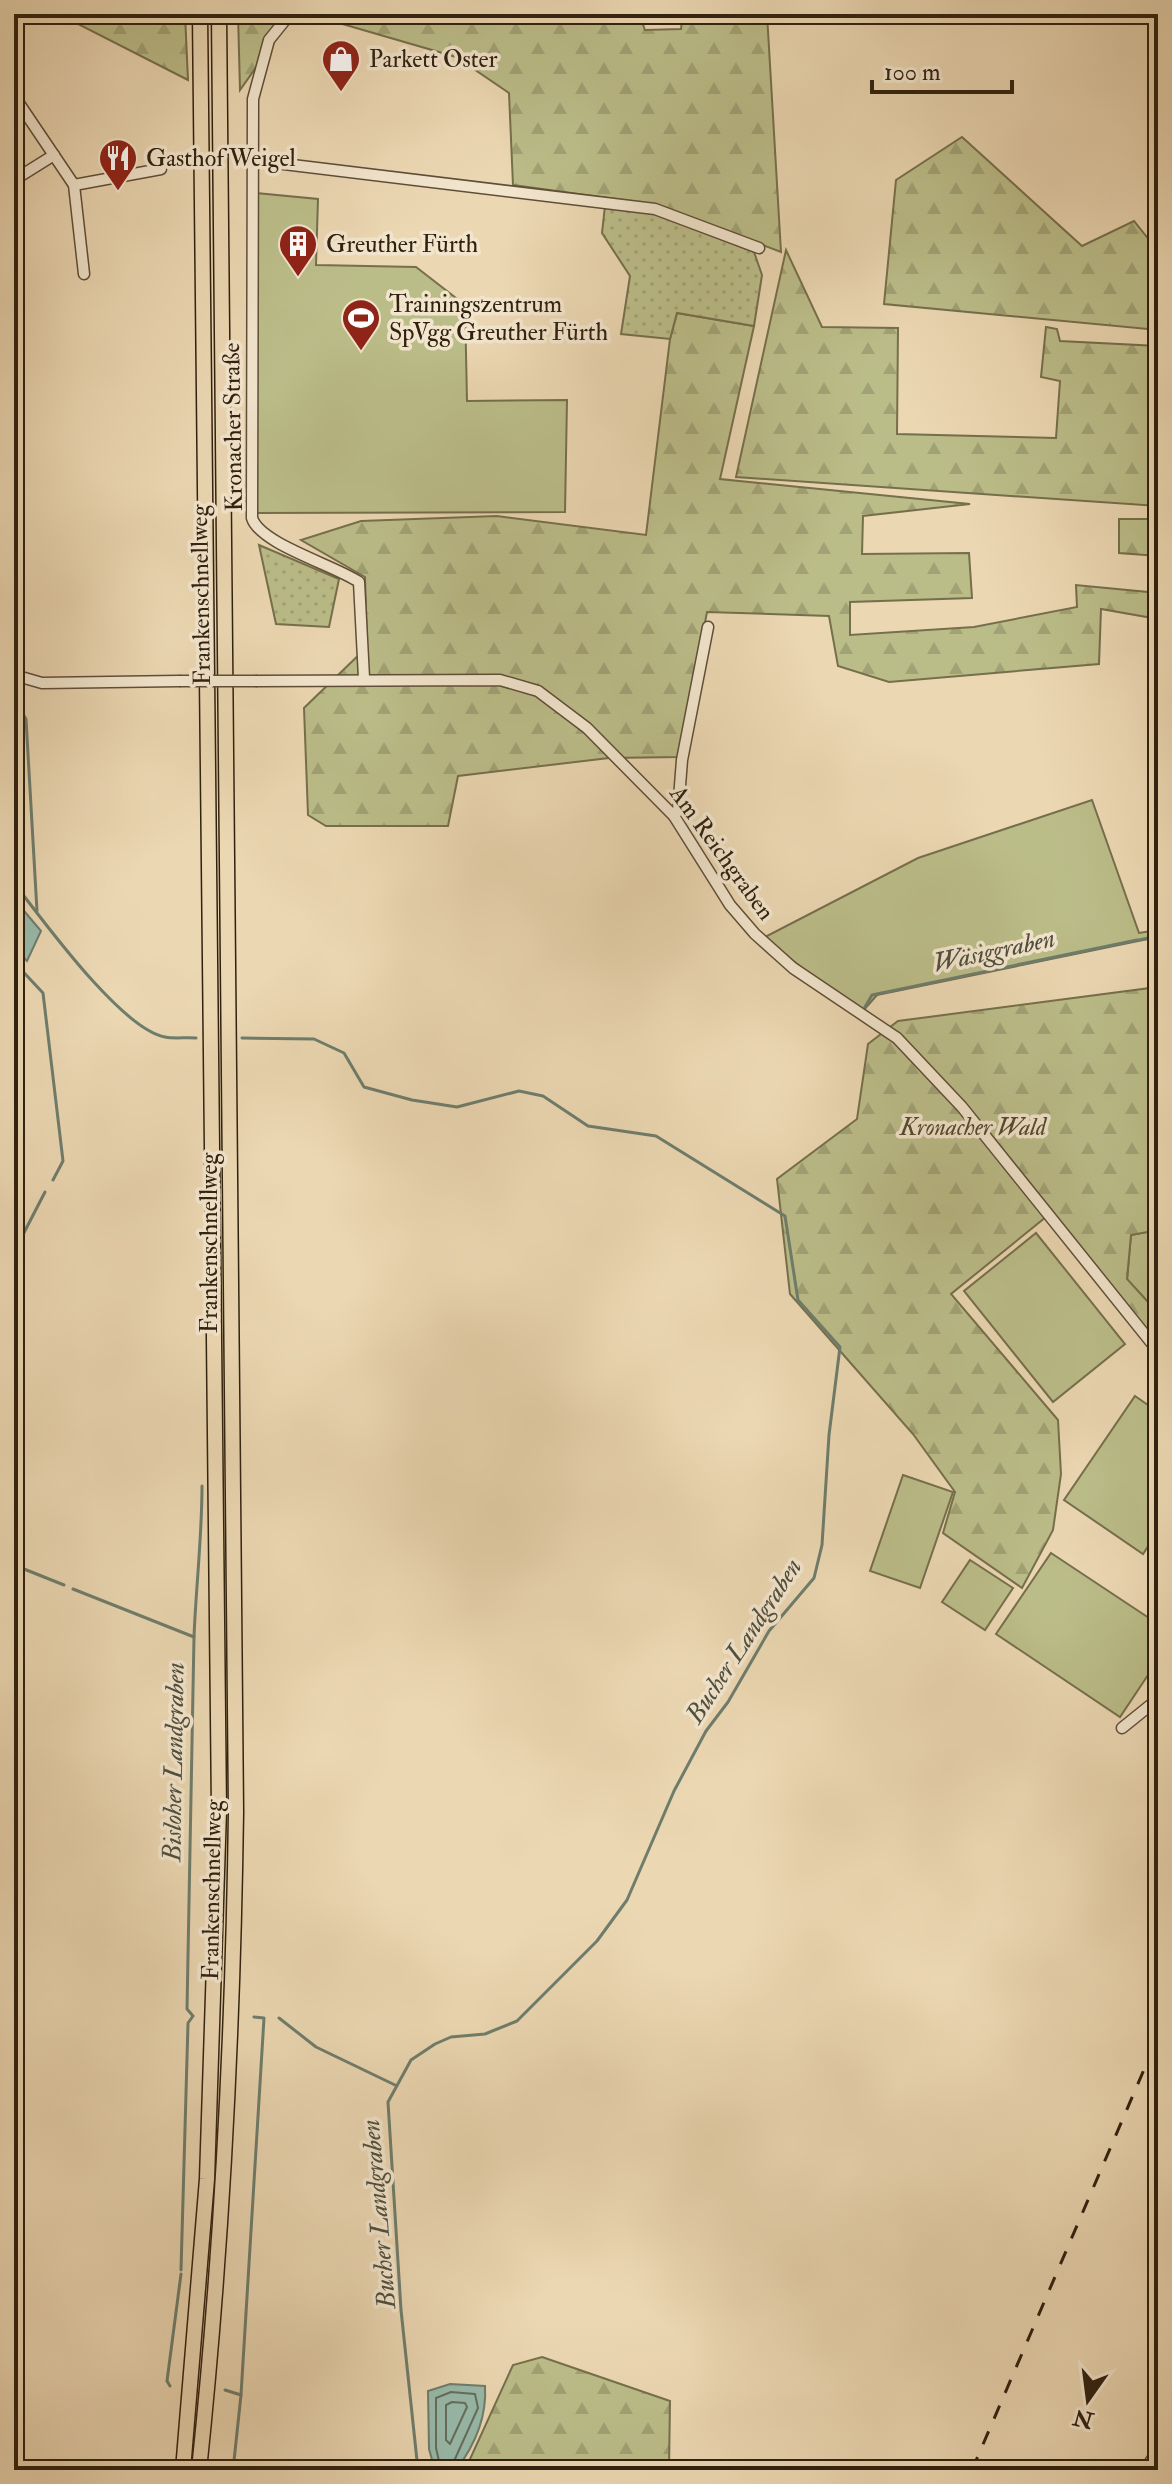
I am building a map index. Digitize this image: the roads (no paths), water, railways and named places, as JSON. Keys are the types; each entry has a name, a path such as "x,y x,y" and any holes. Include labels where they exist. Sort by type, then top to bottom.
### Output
{"highway":[{"name":"Frankenschnellweg","path":"183,2470 207,2179 219,1811 200,14"},
{"name":"Frankenschnellweg","path":"199,2470 223,2220 231,2062 236,1827 219,14"}],"street":[{"name":"Kronacher Straße","path":"290,14 269,40 253,99 252,518 266,535 359,582 364,678"},
{"path":"14,96 74,185 84,274"},
{"path":"14,180 54,155"},
{"path":"251,160 655,209 759,248"},
{"path":"74,185 161,169"},
{"path":"674,816 678,811 682,760 708,627"},
{"name":"Am Reichgraben","path":"14,675 42,683 364,678 500,680 538,691 587,728 674,816 730,905 755,934 793,968 897,1038 962,1107 1158,1351"},
{"path":"1122,1728 1158,1699"},
{"path":"1145,2470 1158,2450"}],"water":[{"path":"14,899 41,931 27,961 14,947"},
{"path":"450,2384 485,2386 484,2409 474,2441 456,2470 435,2470 429,2449 428,2391"}],"waterway":[{"path":"14,699 26,719 37,911"},
{"name":"Bucher Landgraben","path":"14,883 62,945 127,1015 147,1030 165,1037 196,1038"},
{"name":"Wäsiggraben","path":"1139,940 1158,936"},
{"name":"Wäsiggraben","path":"865,1007 872,995 1137,940"},
{"name":"Bisloher Landgraben","path":"14,962 43,993 63,1161 53,1180"},
{"name":"Bucher Landgraben","path":"242,1038 314,1039 344,1053 364,1087 412,1100 457,1107 519,1091 543,1096 588,1126 656,1136 785,1216 798,1300 840,1347 829,1435 822,1545 814,1578 769,1631 728,1702 706,1731 674,1791 627,1900 597,1941 517,2021 485,2034 451,2037 435,2044 411,2060 388,2102 401,2310 418,2470"},
{"name":"Bisloher Landgraben","path":"14,1252 45,1192"},
{"path":"194,1637 202,1486"},
{"name":"Bisloher Landgraben","path":"14,1565 64,1585"},
{"name":"Bisloher Landgraben","path":"73,1589 194,1637 187,2009 193,2016 188,2023 181,2270"},
{"path":"241,2395 264,2018 254,2017"},
{"name":"Bisloher Landgraben","path":"279,2018 316,2047 395,2085"},
{"path":"170,2386 167,2381 181,2274"},
{"path":"225,2390 241,2395 233,2470"}],"railway":[{"path":"972,2470 1158,2037"}],"place":[{"name":"Parkett Oster","path":"341,93"},
{"name":"Gasthof Weigel","path":"118,192"},
{"name":"Greuther Fürth","path":"298,278"},
{"name":"Trainingszentrum SpVgg Greuther Fürth","path":"361,352"}],"park label":[{"name":"Kronacher Wald","path":"973,1127"}]}
